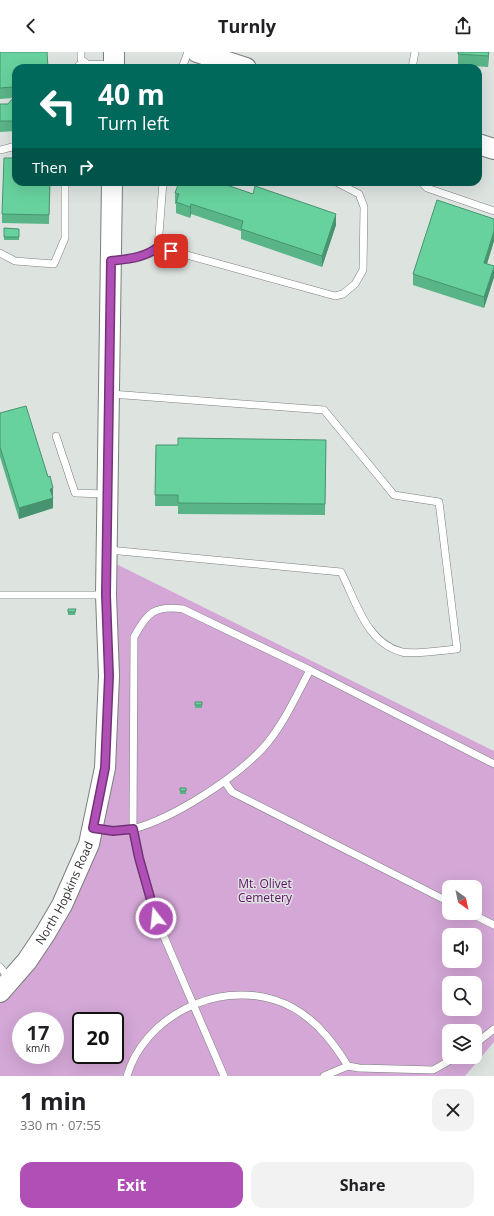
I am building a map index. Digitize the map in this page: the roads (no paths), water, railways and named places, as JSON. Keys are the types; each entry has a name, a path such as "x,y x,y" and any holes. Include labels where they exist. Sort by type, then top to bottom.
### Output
{"main road":[{"path":"197,52 234,64"},
{"path":"482,145 494,149"},
{"name":"North Hopkins Road","path":"4,979 42,940 62,905 89,844 105,768 109,676 106,550 112,186"}],"lane":[{"path":"81,52 81,59 83,62"},
{"path":"184,64 188,52"},
{"path":"413,64 415,52"},
{"path":"81,64 83,62 114,62"},
{"path":"0,150 12,147"},
{"path":"0,253 15,261 54,264 65,238 66,186"},
{"path":"111,261 139,257 151,253 158,247 163,186"},
{"path":"158,247 335,296 343,294 355,284 362,270 364,207 359,194 344,186"},
{"path":"425,186 427,188 494,210"},
{"path":"106,550 342,572 370,630 383,645 403,652 457,649 439,502 394,496 324,410 109,394"},
{"path":"56,436 75,493 107,494"},
{"path":"0,595 106,595"},
{"path":"224,1076 156,918 139,858 133,829 134,637 147,616 167,607 183,609 310,670 494,764"},
{"path":"93,828 113,831 133,829 161,818 225,782 264,747 279,726 310,670"},
{"path":"225,782 232,792 442,898"},
{"path":"482,919 494,925"},
{"path":"127,1076 139,1050 158,1026 179,1011 193,1005 218,998 235,996 255,996 275,1000 309,1018 333,1042 348,1066"},
{"path":"482,1038 494,1029"},
{"path":"324,1076 348,1066 359,1068 433,1070 444,1064"}],"park label":[{"name":"Mt. Olivet Cemetery","path":"265,891"}]}
